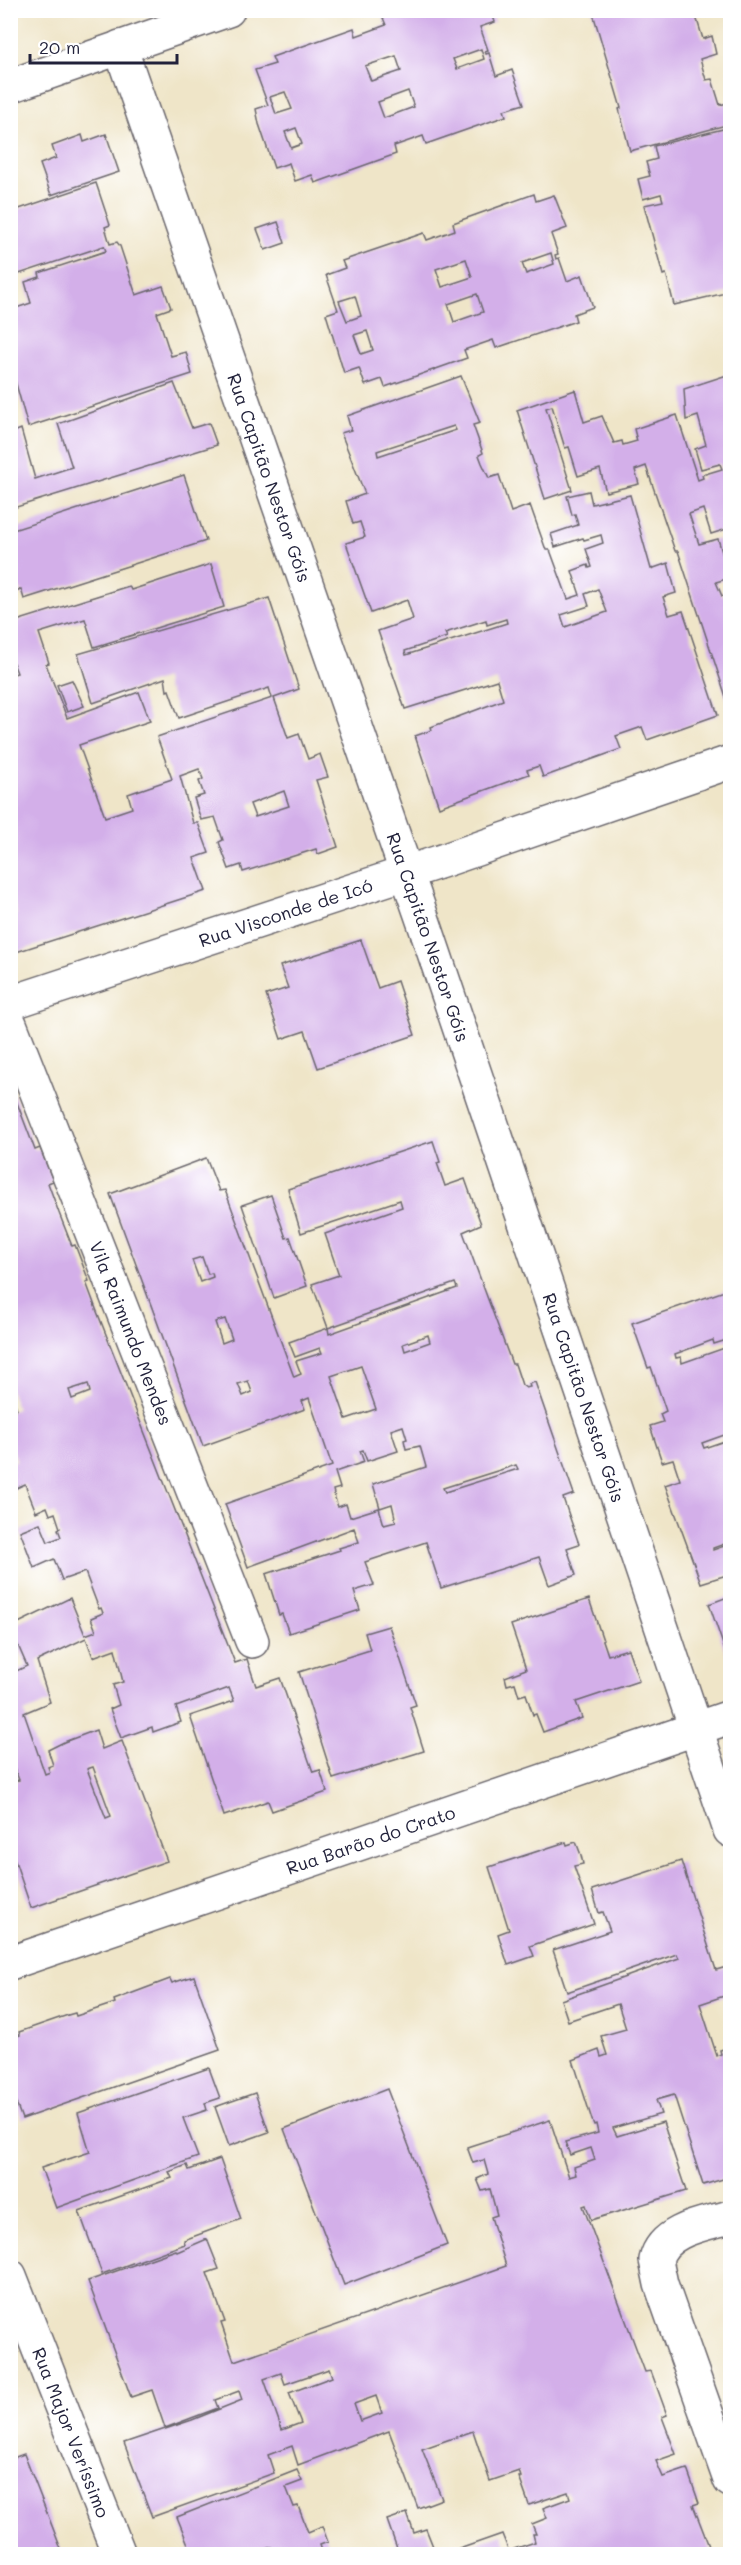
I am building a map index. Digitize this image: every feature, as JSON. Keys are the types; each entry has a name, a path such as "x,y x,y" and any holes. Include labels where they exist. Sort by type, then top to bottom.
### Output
{"street":[{"path":"10,86 228,10"},
{"name":"Rua Capitão Nestor Góis","path":"120,47 405,872 730,1830"},
{"name":"Rua Visconde de Icó","path":"10,1003 730,762"},
{"name":"Vila Raimundo Mendes","path":"10,1024 252,1641"},
{"name":"Rua Barão do Crato","path":"10,1963 730,1717"},
{"path":"730,2217 681,2231 664,2245 656,2260 661,2284 730,2480"},
{"name":"Rua Major Veríssimo","path":"10,2276 118,2554"}],"building":[{"path":"405,10 491,10 495,22 480,27 488,50 485,51 486,54 489,53 496,76 512,70 524,104 504,110 506,116 426,144 423,136 394,146 396,154 315,183 312,175 295,181 289,163 274,168 256,109 268,105 255,70 275,64 272,57 354,28 356,36 386,25 383,18","holes":["481,49 484,59 457,69 453,59","396,56 401,71 371,81 365,66","408,91 414,107 384,118 378,102","285,92 292,109 276,114 270,97","296,128 302,144 291,148 285,132"]},
{"path":"592,10 694,10 703,39 712,36 716,54 700,59 706,80 712,79 720,105 730,102 730,124 630,151 619,109 621,108"},
{"path":"727,128 730,141 730,292 674,305 666,274 663,275 644,205 663,201 661,194 643,199 638,179 650,176 646,162 657,159 654,146"},
{"path":"106,134 119,172 51,195 40,164 56,158 52,146 82,135 84,142"},
{"path":"96,183 110,225 105,227 110,244 117,242 120,246 136,295 163,286 171,308 157,313 171,356 186,352 192,374 28,427 10,362 10,310 31,303 25,282 40,277 39,273 106,251 104,246 10,277 10,212"},
{"path":"534,194 536,201 554,195 567,228 551,234 558,254 555,255 556,259 559,258 567,281 582,275 593,307 574,314 576,321 496,348 493,340 464,350 467,358 385,387 382,379 365,385 359,368 344,373 326,314 338,310 326,275 345,268 342,261 424,233 427,240 455,230 453,223","holes":["551,253 554,264 526,274 522,263","466,259 472,277 442,287 436,269","477,294 483,312 454,322 448,304","355,296 361,316 347,321 339,301","367,331 373,350 361,354 354,335"]},
{"path":"278,222 285,243 265,250 257,229"},
{"path":"730,374 730,528 711,534 703,509 689,514 699,544 718,539 730,578 716,582 722,596 730,593 730,709 678,551 675,551 646,466 635,470 639,484 606,492 600,469 578,476 569,447 565,448 552,406 546,408 572,490 545,499 517,410 575,390 584,422 602,416 614,443 622,441 623,445 637,441 634,429 677,415 698,480 703,478 702,475 722,469 720,464 701,469 695,449 706,445 698,416 686,420 684,389"},
{"path":"461,376 480,423 473,425 483,453 479,455 489,478 499,475 511,512 530,505 546,550 550,550 568,599 580,595 572,571 588,565 589,568 592,567 586,549 603,543 601,535 555,547 551,534 578,525 575,514 572,515 567,496 589,491 592,504 630,495 651,569 668,563 676,593 663,597 669,615 683,611 718,715 647,740 642,727 616,736 621,749 543,777 539,766 527,770 529,774 439,807 415,736 432,730 431,727 503,700 497,680 405,709 378,631 413,619 407,600 371,613 346,543 365,537 360,522 353,524 346,501 365,494 341,433 351,430 347,416","holes":["454,426 456,430 378,456 377,451","598,589 607,612 565,627 561,615 589,606 585,594","506,619 507,623 406,655 405,651 447,637 445,633 486,620 487,625"]},
{"path":"174,383 192,428 209,423 217,445 10,509 10,422 14,432 21,429 35,479 72,467 58,424"},
{"path":"184,475 206,541 24,599 21,589 10,593 10,531"},
{"path":"211,564 224,607 94,647 85,619 39,633 49,663 46,664 67,718 139,692 150,721 79,745 105,817 132,808 128,794 172,779 157,737 272,698 269,688 179,718 169,690 167,691 165,678 93,703 78,654 269,598 299,689 274,698 288,738 299,734 308,759 320,754 328,777 316,780 338,847 318,854 316,849 243,872 241,865 229,869 219,842 223,840 215,817 201,820 194,798 204,795 199,781 203,779 199,769 180,776 193,823 198,823 209,853 194,858 206,891 10,954 10,917 17,914 10,891 10,675 17,673 10,655 10,623 129,586 131,590","holes":["284,791 289,806 255,817 250,804"]},
{"path":"72,680 84,706 67,712 57,685"},
{"path":"361,940 378,988 397,981 415,1035 318,1068 305,1031 281,1039 266,995 288,988 280,966"},
{"path":"11,1087 35,1150 40,1148 53,1181 48,1183 59,1213 72,1246 75,1245 89,1281 86,1282 96,1309 235,1663 247,1659 256,1686 280,1678 313,1772 320,1770 327,1792 272,1811 268,1801 224,1816 190,1716 234,1701 229,1688 176,1707 181,1722 153,1732 152,1727 121,1738 110,1709 119,1705 113,1685 123,1682 115,1649 93,1657 86,1638 37,1661 50,1702 24,1713 45,1774 50,1772 48,1767 53,1765 48,1750 64,1742 96,1730 102,1749 122,1741 167,1861 31,1908 10,1846 10,1782 19,1780 13,1765 10,1766 10,1674 27,1666 17,1643 10,1646 10,1627 70,1598 85,1635 96,1631 91,1618 103,1613 101,1608 99,1609 85,1572 62,1580 54,1559 34,1568 20,1531 40,1523 48,1542 61,1537 58,1529 60,1528 55,1513 50,1515 47,1507 36,1512 25,1484 10,1491 10,1464 17,1461 13,1451 10,1452 10,1412 17,1409 10,1389","holes":["88,1384 90,1392 72,1399 69,1390","93,1767 111,1816 106,1818 87,1769"]},
{"path":"433,1141 440,1162 437,1163 445,1186 465,1179 481,1224 463,1232 522,1385 526,1388 535,1382 574,1494 563,1498 579,1544 567,1548 576,1575 549,1585 539,1557 441,1588 426,1542 365,1562 374,1585 354,1591 360,1610 289,1633 282,1614 279,1615 266,1574 359,1542 354,1528 248,1567 225,1504 332,1466 309,1398 302,1401 305,1409 203,1446 110,1194 206,1158 219,1191 225,1190 294,1377 301,1374 296,1361 322,1353 320,1348 295,1357 289,1342 328,1328 312,1284 339,1275 325,1234 402,1207 400,1200 301,1233 288,1189","holes":["202,1257 208,1274 212,1273 213,1277 200,1282 192,1260","455,1283 457,1288 329,1334 328,1328","225,1319 232,1339 222,1343 215,1322","428,1335 430,1342 405,1351 403,1344","361,1366 376,1409 346,1419 331,1376","248,1381 252,1392 243,1396 238,1384","403,1426 407,1439 404,1440 406,1449 420,1446 426,1467 373,1484 380,1508 392,1504 396,1522 384,1525 379,1508 350,1517 346,1504 338,1507 333,1490 340,1488 335,1472 364,1462 360,1451 363,1450 367,1461 398,1451 391,1430","516,1465 518,1469 445,1492 443,1488"]},
{"path":"271,1195 286,1238 290,1237 307,1286 274,1298 242,1205"},
{"path":"730,1289 730,1339 714,1344 713,1340 675,1354 676,1358 681,1357 682,1363 730,1346 730,1433 702,1443 704,1448 730,1439 730,1542 713,1548 713,1550 730,1544 730,1574 701,1583 665,1485 680,1480 673,1459 662,1462 650,1426 663,1422 660,1414 666,1411 651,1367 648,1368 632,1323"},
{"path":"730,1596 730,1665 709,1604"},
{"path":"589,1599 608,1655 628,1649 639,1681 576,1702 582,1718 543,1732 536,1714 533,1715 526,1694 519,1696 515,1683 507,1685 505,1677 526,1669 511,1625"},
{"path":"389,1626 416,1705 410,1707 424,1751 333,1779 299,1672 370,1650 365,1633"},
{"path":"566,1842 567,1845 576,1842 581,1855 583,1864 574,1866 594,1924 530,1946 534,1956 508,1965 498,1934 509,1930 489,1867"},
{"path":"681,1861 716,1970 730,1966 730,1994 700,2004 717,2056 721,2054 720,2050 730,2047 730,2177 703,2185 674,2095 656,2100 661,2114 613,2128 617,2136 663,2122 686,2191 591,2220 586,2205 583,2206 645,2372 651,2371 667,2415 662,2417 676,2454 656,2461 663,2477 687,2469 699,2503 693,2505 712,2554 516,2554 514,2549 535,2542 533,2534 536,2534 532,2524 547,2518 543,2508 570,2498 568,2492 529,2505 519,2471 490,2481 473,2431 422,2449 442,2499 418,2508 389,2431 298,2465 292,2446 268,2455 274,2473 152,2517 124,2443 242,2400 239,2391 215,2400 218,2408 165,2428 152,2390 131,2397 88,2281 176,2250 177,2252 207,2239 219,2269 207,2273 225,2322 221,2323 234,2361 506,2266 491,2217 497,2215 490,2189 482,2191 477,2179 488,2174 484,2160 473,2163 467,2147 550,2120 569,2177 576,2175 574,2167 595,2160 591,2148 570,2155 565,2142 598,2133 573,2060 599,2050 601,2057 607,2055 601,2036 626,2029 618,2004 568,2021 561,2000 679,1958 677,1954 567,1992 553,1950 610,1931 603,1912 599,1913 592,1890","holes":["329,2369 332,2377 289,2393 301,2423 282,2430 264,2379 281,2373 285,2384","376,2396 382,2413 360,2421 354,2404"]},
{"path":"194,1976 220,2050 22,2119 10,2087 10,2039 20,2035 19,2032 68,2015 75,2013 76,2016 115,2003 114,2000 170,1979 172,1983"},
{"path":"209,2068 220,2098 205,2103 207,2110 183,2118 198,2157 56,2208 41,2168 90,2152 78,2113"},
{"path":"387,2089 447,2245 344,2285 284,2129"},
{"path":"255,2093 269,2132 229,2146 215,2107"},
{"path":"220,2159 241,2219 184,2240 185,2244 102,2274 79,2211 172,2178 169,2172 187,2165 189,2170"},
{"path":"24,2454 61,2549 44,2554 10,2554 10,2459"},
{"path":"297,2470 302,2481 286,2487 294,2507 298,2506 308,2532 322,2526 328,2542 320,2545 323,2554 274,2554 271,2547 252,2554 192,2554 177,2517"},
{"path":"407,2513 414,2533 426,2529 436,2554 399,2554 387,2520"},
{"path":"502,2534 510,2554 445,2554"}]}
